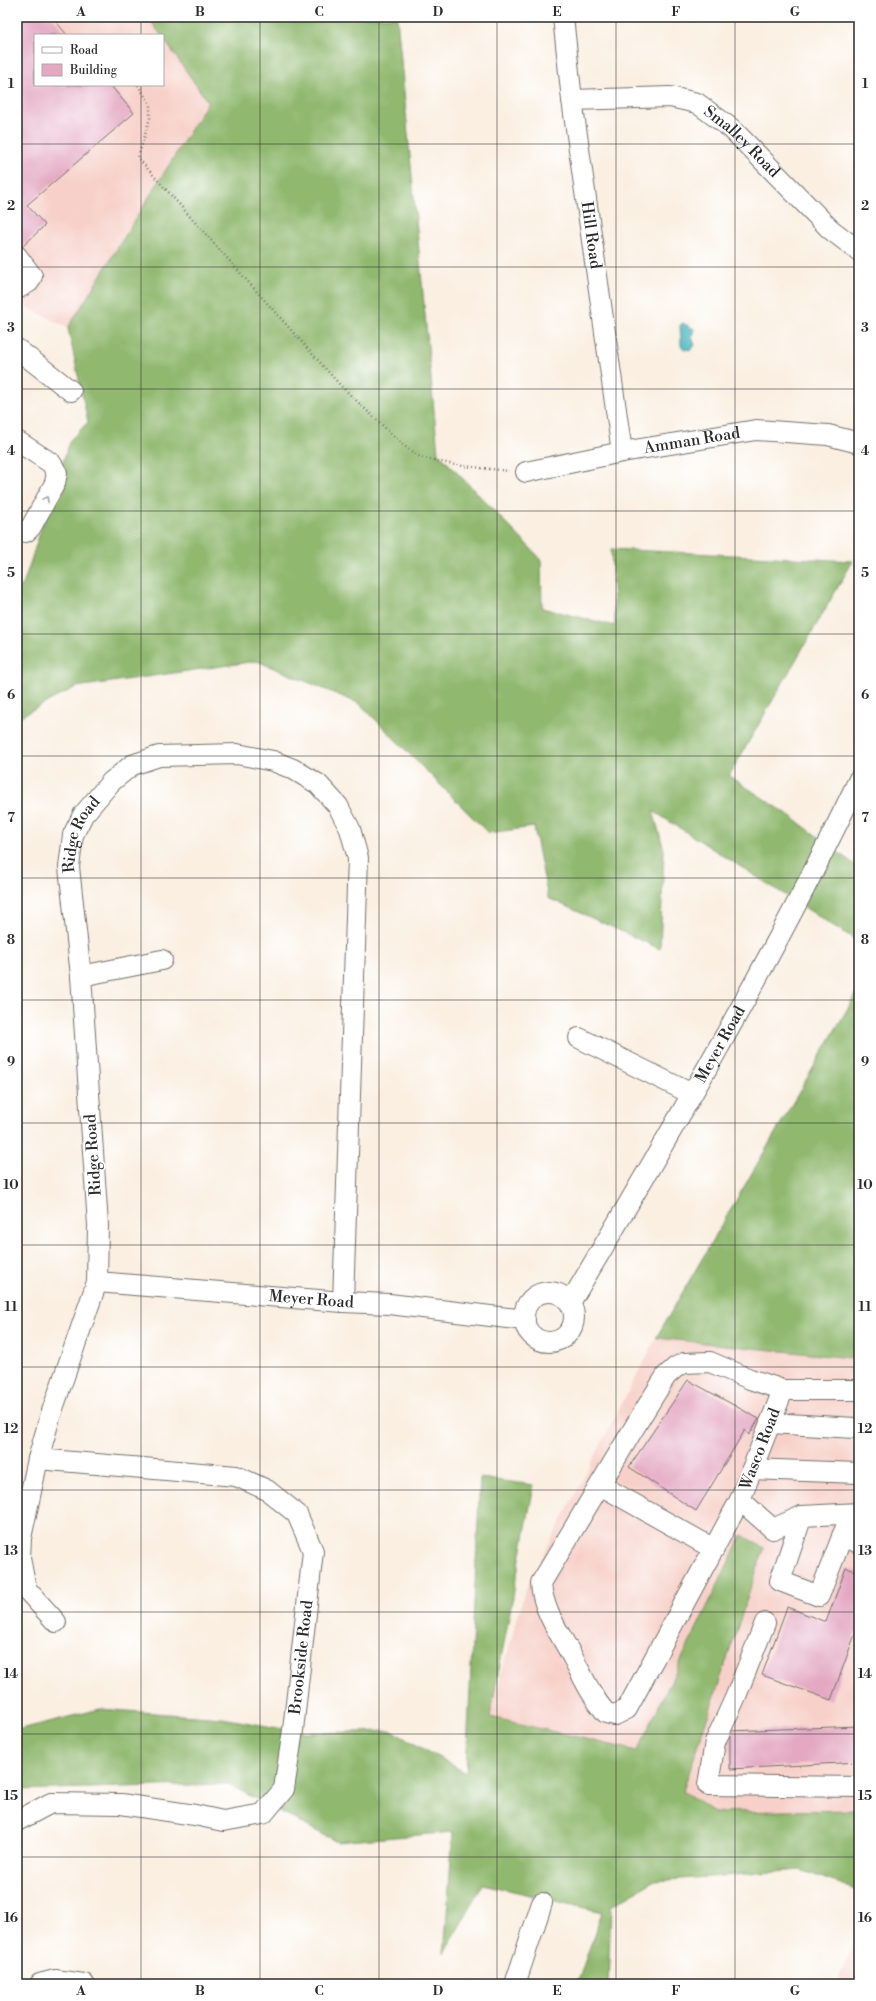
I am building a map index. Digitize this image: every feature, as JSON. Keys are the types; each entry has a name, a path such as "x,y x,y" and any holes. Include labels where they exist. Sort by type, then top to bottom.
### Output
{"street":[{"name":"Hill Road","path":"563,17 572,100 622,452"},
{"name":"Smalley Road","path":"572,100 670,97 697,103 732,129 830,230 859,251"},
{"path":"17,256 32,276 29,282 17,289"},
{"path":"17,349 71,391"},
{"name":"Amman Road","path":"526,472 622,452 756,430 828,434 859,443"},
{"path":"17,441 51,464 57,473 55,483 31,527 21,531"},
{"name":"Ridge Road","path":"56,1622 26,1589 20,1558 21,1538 38,1459 50,1417 97,1282 98,1225 81,976 69,867 73,835 82,815 111,782 132,765 160,756 237,754 273,761 293,769 318,784 338,806 350,828 358,858 343,1302"},
{"name":"Meyer Road","path":"570,1303 692,1094 820,861 859,779"},
{"path":"81,976 162,960"},
{"path":"579,1038 692,1094"},
{"name":"Meyer Road","path":"97,1282 343,1302 389,1304 524,1320"},
{"path":"557,1293 570,1303 573,1310 573,1327 562,1339 546,1342 538,1340 531,1335 524,1320 528,1304 541,1294 557,1293"},
{"path":"740,1500 627,1709 615,1714 606,1713 583,1679 575,1660 546,1611 542,1596 541,1583 666,1376 684,1363 710,1362 750,1379 783,1390"},
{"name":"Wasco Road","path":"855,1514 802,1516 773,1529 740,1500 783,1390 859,1390"},
{"path":"770,1423 855,1428"},
{"name":"Brookside Road","path":"17,1821 51,1803 121,1804 195,1814 223,1821 263,1814 284,1789 293,1730 313,1551 297,1514 267,1490 236,1476 38,1459"},
{"path":"752,1469 859,1473"},
{"path":"600,1485 714,1549"},
{"path":"802,1516 780,1581 818,1596 850,1540 855,1514"},
{"path":"765,1623 736,1696 715,1742 708,1785 859,1787"},
{"path":"515,1984 542,1903"},
{"path":"40,1984 55,1980 84,1984"}],"path":[{"path":"139,86 150,104 150,118 138,158 340,385 403,444 420,457 455,465 526,472"}],"shaded area":[{"path":"17,17 148,17 160,34 34,34 34,86 164,86 164,39 208,102 68,328 17,302"},
{"path":"656,1338 859,1359 859,1810 714,1812 683,1791 764,1548 742,1535 637,1751 489,1717 525,1591"},
{"path":"859,1929 859,1984 837,1984"}],"green space":[{"path":"148,17 397,17 438,453 541,559 542,608 615,626 611,549 853,561 729,776 789,815 859,868 859,942 653,811 664,850 660,949 548,898 534,827 488,833 360,704 257,661 76,687 17,718 17,588 23,585 70,440 88,422 68,328 208,102 164,39 164,34 160,34"},
{"path":"859,989 859,1359 656,1338"},
{"path":"480,1478 534,1485 490,1717 637,1751 742,1535 764,1548 683,1791 714,1812 859,1810 859,1891 801,1870 654,1881 611,1906 608,1984 577,1984 602,1912 483,1884 444,1954 453,1832 337,1842 228,1784 17,1790 17,1730 100,1709 222,1718 306,1733 392,1731 466,1773"}],"water":[{"path":"683,323 694,329 692,337 695,345 691,350 684,349 681,346 680,325"}],"building":[{"path":"17,17 52,17 66,34 34,34 34,86 111,86 134,113 27,205 45,225 20,249 17,245"},
{"path":"688,1380 759,1419 749,1435 745,1430 696,1511 629,1467"},
{"path":"846,1568 859,1572 859,1635 855,1634 831,1700 762,1675 787,1607 826,1622"},
{"path":"859,1726 859,1762 730,1769 730,1731"}]}
